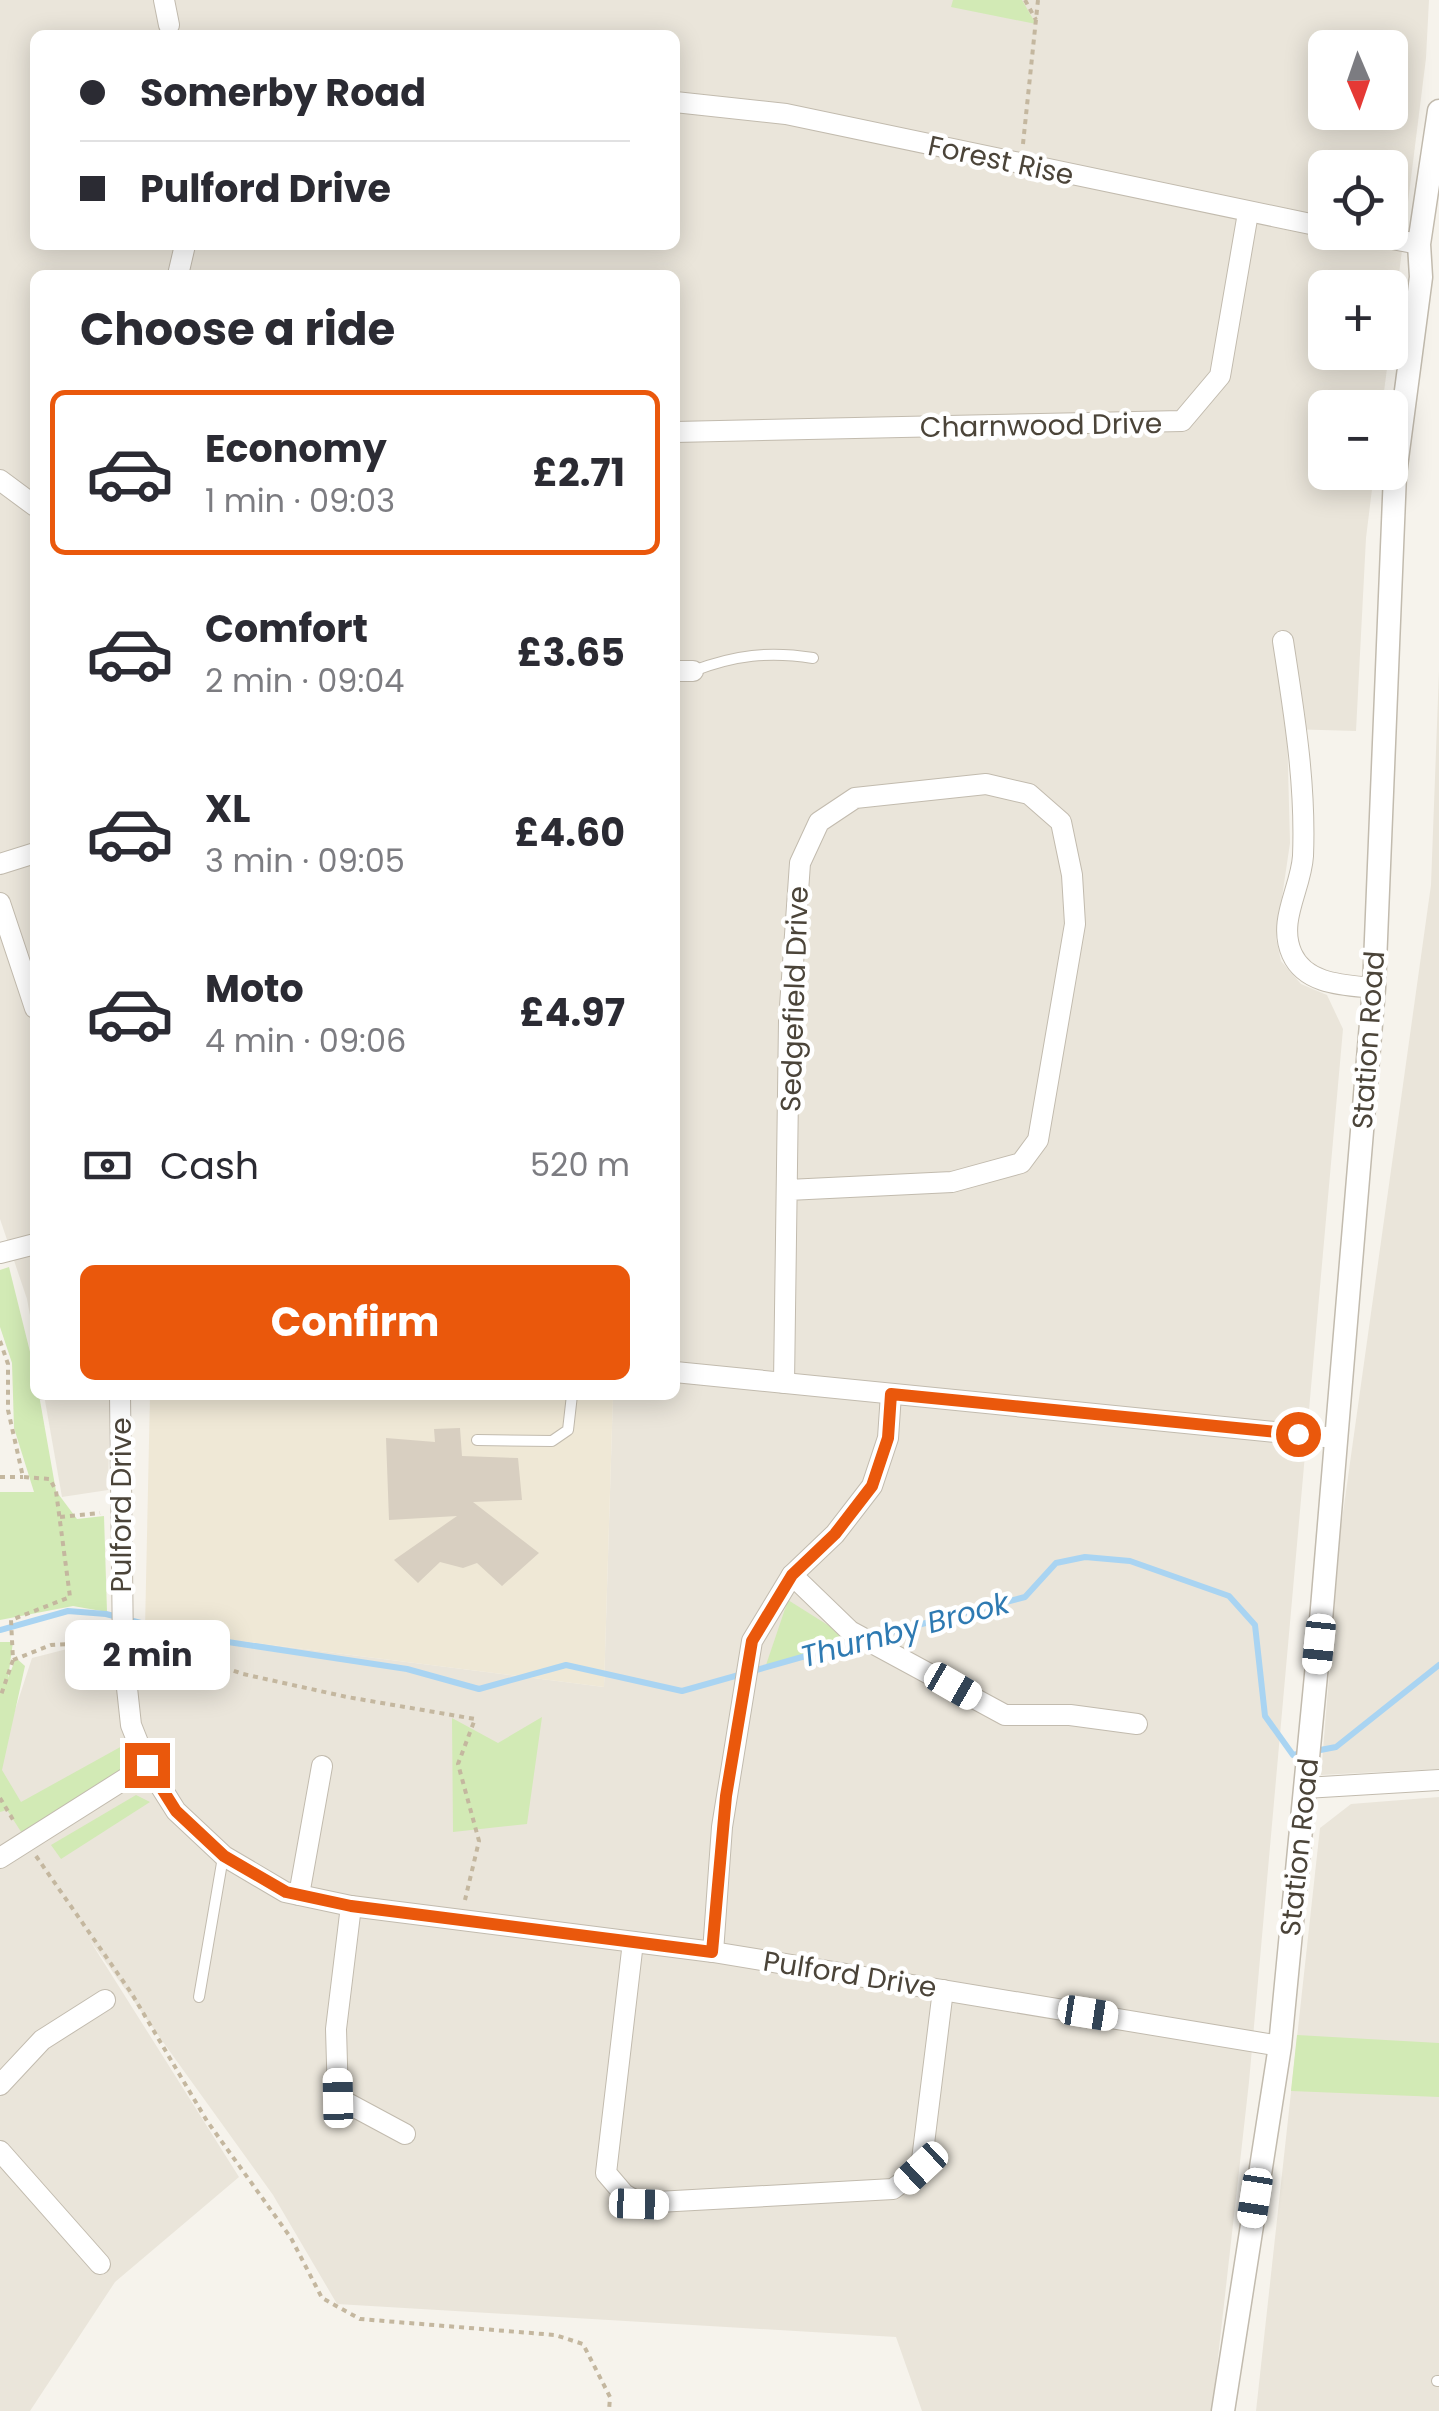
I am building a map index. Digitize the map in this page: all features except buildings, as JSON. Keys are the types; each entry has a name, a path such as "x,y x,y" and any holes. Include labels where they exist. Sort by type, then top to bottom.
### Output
{"street":[{"path":"164,0 170,25"},
{"name":"Forest Rise","path":"680,103 786,114 1308,224"},
{"name":"Station Road","path":"1223,2411 1280,2046 1305,1788 1374,988 1395,474 1420,277 1419,244 1433,183 1439,111"},
{"name":"Charnwood Drive","path":"680,432 1182,421 1220,376 1248,214"},
{"path":"1408,242 1419,244"},
{"path":"0,480 30,502"},
{"path":"1283,640 1301,756 1303,801 1302,862 1287,918 1291,953 1315,978 1374,988"},
{"name":"Sedgefield Drive","path":"784,1383 789,1021 800,863 819,822 855,798 986,784 1029,794 1061,822 1072,875 1075,924 1038,1140 1020,1163 952,1182 788,1190"},
{"path":"0,864 30,855"},
{"path":"0,903 30,993"},
{"path":"0,1254 30,1245"},
{"path":"680,1373 1335,1438"},
{"path":"712,1952 729,1772 752,1641 792,1575 835,1534 872,1486 888,1438 891,1394"},
{"name":"Pulford Drive","path":"120,1400 123,1651 131,1725 147,1765 176,1811 224,1856 286,1892 351,1906 712,1952 1280,2046"},
{"path":"792,1575 850,1630 1005,1716 1070,1715 1136,1724"},
{"path":"0,1858 147,1765"},
{"path":"300,1896 322,1766"},
{"path":"1305,1788 1439,1780"},
{"path":"351,1906 336,2029 338,2098 405,2134"},
{"path":"633,1942 606,2172 624,2194 639,2204 892,2189 905,2182 921,2168 943,1990"},
{"path":"0,2085 42,2040 105,2000"},
{"path":"0,2151 100,2264"}],"lane":[{"path":"684,671 735,655 783,653 813,658"},
{"path":"477,1440 552,1441 568,1430 571,1400"},
{"path":"199,1997 224,1856"}],"path":[{"path":"1025,0 1036,20"},
{"path":"1021,164 1038,0"},
{"path":"0,1341 8,1364 8,1410 23,1478"},
{"path":"0,1477 50,1479 60,1517 70,1597 11,1620 13,1660 0,1698"},
{"path":"60,1517 120,1510"},
{"path":"13,1660 51,1645 105,1642 141,1660 197,1658 244,1674 347,1697 475,1719 458,1764 479,1841 459,1919"},
{"path":"0,1798 55,1889 82,1918 122,1979 207,2121 291,2238 322,2298 360,2319 555,2335 584,2344 610,2397 609,2411"}],"shaded area":[{"path":"0,0 1429,0 1426,58 1408,202 1408,150 1308,150 1308,250 1402,250 1400,270 1308,270 1308,370 1387,370 1384,390 1308,390 1308,490 1372,490 1356,731 1287,729 1290,843 1276,938 1281,961 1301,984 1327,995 1343,1029 1249,2082 1212,2411 922,2411 896,2337 337,2304 273,2195 89,1939 239,2177 115,2282 30,2411 0,2411 0,1756 32,1658 145,1629 604,1687 613,1400 680,1400 680,270 30,270 30,1316 0,1219"},
{"path":"1439,671 1439,1769 1321,1775 1341,1527 1431,885"},
{"path":"45,1400 110,1400 108,1490 62,1497"},
{"path":"150,1400 613,1400 604,1687 145,1629"},
{"path":"1439,1797 1439,2411 1256,2411 1320,1828 1351,1804"}],"green space":[{"path":"953,0 1022,0 1036,24 951,7"},
{"path":"9,1267 30,1352 30,1400 40,1400 56,1491 77,1519 104,1516 107,1612 73,1606 0,1620 0,1492 34,1492 14,1428 12,1363 0,1327 0,1270"},
{"path":"788,1600 850,1639 846,1644 765,1668"},
{"path":"0,1642 13,1642 8,1678 16,1658 25,1666 2,1770 21,1802 133,1740 147,1765 27,1841 7,1810 0,1812"},
{"path":"542,1717 527,1824 453,1832 452,1718 498,1743"},
{"path":"136,1795 150,1802 61,1859 51,1845"},
{"path":"1297,2035 1439,2043 1439,2097 1291,2091"}],"waterway":[{"name":"Thurnby Brook","path":"872,1637 1025,1597 1056,1563 1085,1557 1130,1561 1229,1596 1255,1625 1265,1716 1293,1755 1302,1753"},
{"path":"0,1630 68,1611 106,1614 195,1637 407,1669 479,1689 566,1665 682,1691 855,1642"},
{"name":"Thurnby Brook","path":"1315,1751 1336,1747 1439,1665"}],"route":[{"path":"147,1765 176,1811 224,1856 286,1892 351,1906 712,1952 722,1826 752,1641 792,1575 835,1534 872,1486 888,1438 891,1394 1298,1434"}]}
